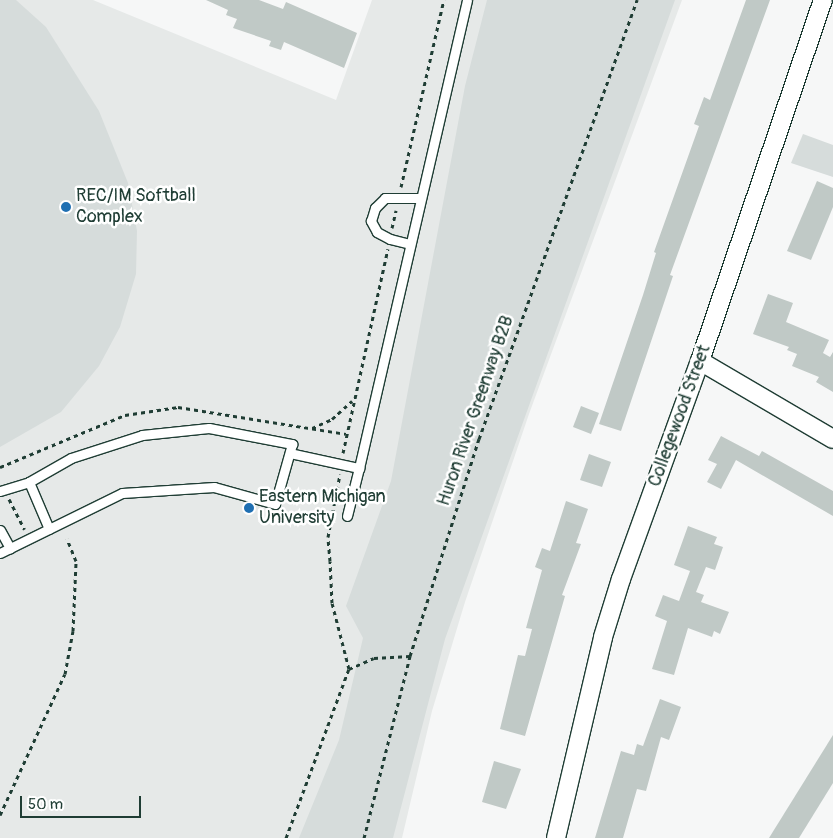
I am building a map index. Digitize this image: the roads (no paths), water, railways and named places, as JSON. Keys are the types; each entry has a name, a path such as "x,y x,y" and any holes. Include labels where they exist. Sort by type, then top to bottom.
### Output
{"street":[{"name":"Collegewood Street","path":"556,838 603,637 700,361 823,0"},
{"path":"700,361 833,439"}],"lane":[{"path":"347,516 467,0"},
{"path":"410,244 390,240 376,232 371,221 375,208 385,198 420,198"},
{"path":"0,553 122,493 214,488 275,504 292,444 209,428 142,435 71,458 29,482 2,489"},
{"path":"290,453 359,468"},
{"path":"29,482 49,529"},
{"path":"0,530 10,548"}],"place":[{"name":"REC/IM Softball Complex","path":"66,207"},
{"name":"Eastern Michigan University","path":"249,508"}]}
